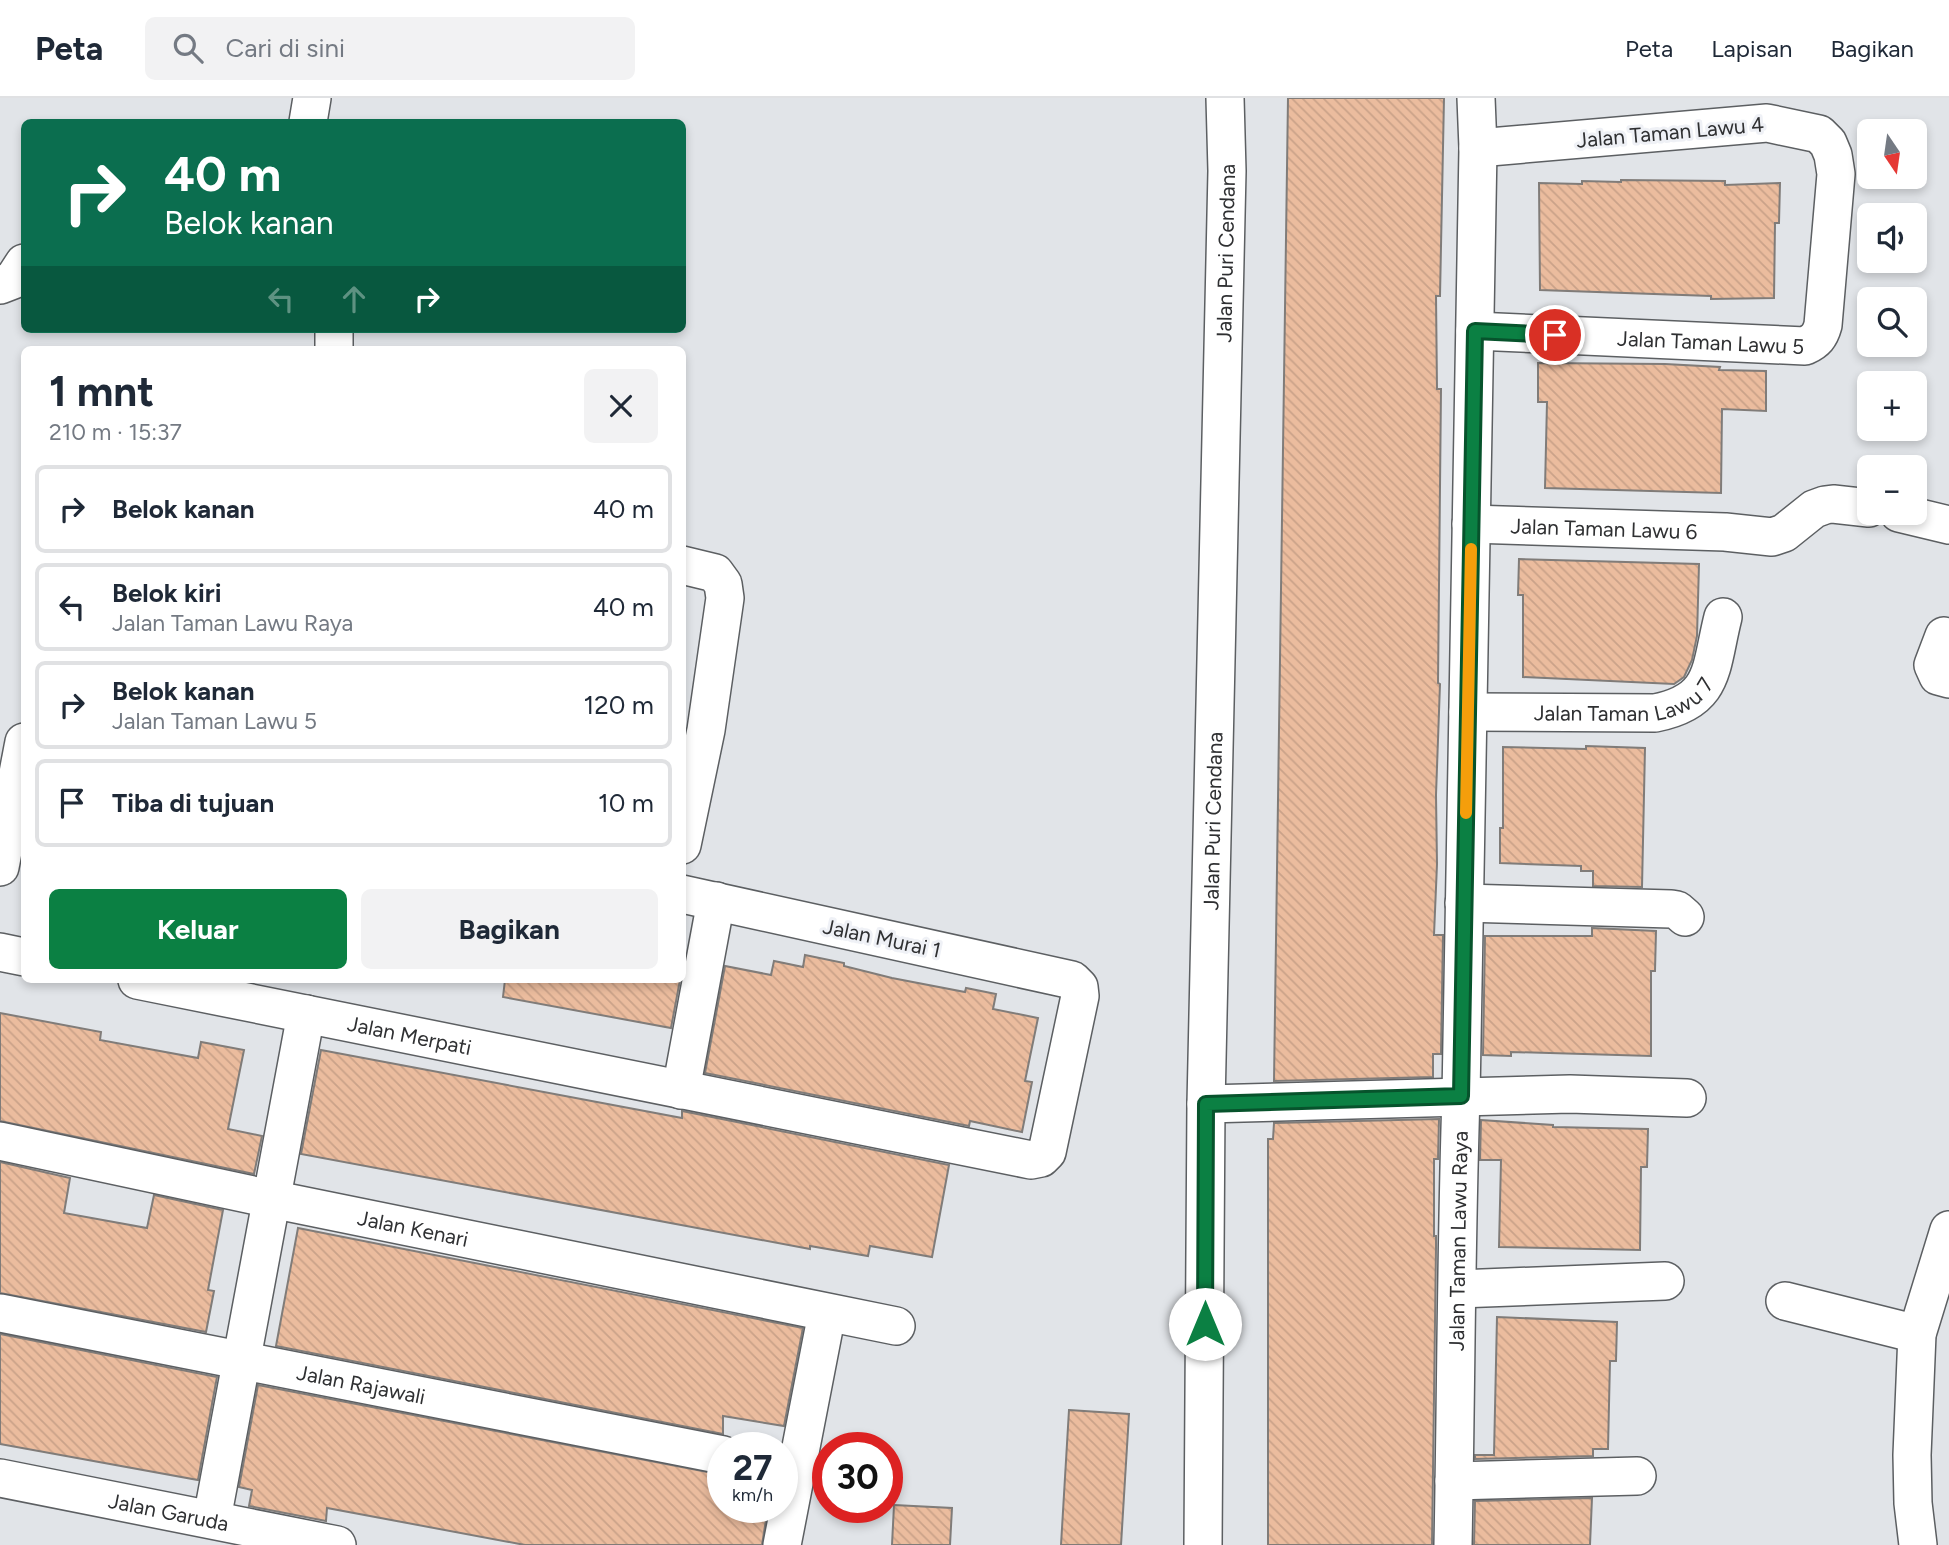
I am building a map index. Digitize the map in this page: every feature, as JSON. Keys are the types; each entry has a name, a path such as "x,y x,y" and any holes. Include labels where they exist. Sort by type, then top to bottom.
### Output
{"street":[{"path":"308,119 312,98"},
{"name":"Jalan Puri Cendana","path":"1203,1545 1206,1104 1226,199 1225,98"},
{"name":"Jalan Taman Lawu Raya","path":"1453,1545 1478,148 1476,98"},
{"name":"Jalan Taman Lawu 4","path":"1478,148 1765,110 1819,134 1828,143 1836,174 1829,255"},
{"name":"Jalan Taman Lawu 5","path":"1475,331 1805,346 1815,342 1821,335 1829,255"},
{"path":"0,285 13,280 21,268"},
{"name":"Jalan Taman Lawu 6","path":"1471,524 1759,537 1778,536 1814,509 1825,505 1857,507"},
{"path":"1927,520 1949,525"},
{"path":"686,566 715,573 725,591 694,727 686,806"},
{"name":"Jalan Taman Lawu 7","path":"1468,712 1655,713 1673,710 1687,704 1706,684 1723,617"},
{"path":"1944,636 1933,665 1938,676 1949,679"},
{"path":"0,867 21,765"},
{"path":"681,1090 699,897"},
{"name":"Jalan Murai 1","path":"699,897 1072,980 1079,987"},
{"path":"1464,903 1671,909 1685,916"},
{"path":"0,952 21,956"},
{"name":"Jalan Merpati","path":"152,983 1036,1160 1047,1152 1080,996 1079,987"},
{"path":"212,1519 306,1014"},
{"path":"1206,1104 1570,1094 1687,1098"},
{"name":"Jalan Kenari","path":"0,1141 896,1326"},
{"path":"1918,1545 1913,1503 1912,1455 1917,1334 1949,1230"},
{"path":"1458,1289 1665,1281"},
{"path":"1785,1301 1917,1334"},
{"path":"798,1432 827,1313"},
{"name":"Jalan Rajawali","path":"0,1314 707,1452"},
{"path":"1454,1481 1637,1476"},
{"name":"Jalan Garuda","path":"0,1478 337,1545"},
{"path":"782,1545 784,1523"}],"building":[{"path":"1288,98 1444,98 1440,296 1436,296 1437,389 1441,389 1440,684 1434,935 1443,935 1441,1054 1433,1054 1433,1077 1274,1081"},
{"path":"1582,181 1725,181 1725,185 1780,183 1779,223 1775,223 1774,298 1711,299 1711,296 1540,290 1539,183 1582,184"},
{"path":"1538,363 1665,364 1720,367 1719,370 1766,371 1766,411 1722,409 1721,493 1545,488 1547,402 1538,402"},
{"path":"1519,559 1699,564 1697,636 1692,660 1684,677 1674,684 1523,677 1523,595 1518,595"},
{"path":"1586,746 1645,748 1642,887 1593,886 1593,871 1581,871 1581,866 1500,863 1503,747 1586,749"},
{"path":"1592,928 1656,931 1655,971 1651,971 1651,1056 1511,1052 1511,1056 1483,1055 1485,936 1592,936"},
{"path":"805,955 844,963 844,966 892,978 965,992 966,988 996,994 993,1009 1038,1018 1025,1081 1032,1082 1022,1132 970,1121 969,1126 705,1073 725,966 771,975 774,961 803,967"},
{"path":"505,983 679,983 671,1028 503,997"},
{"path":"0,1013 101,1032 100,1040 198,1058 201,1042 244,1050 228,1129 262,1136 254,1174 0,1121"},
{"path":"321,1050 682,1118 682,1111 949,1165 932,1257 870,1246 868,1256 810,1246 810,1249 301,1154"},
{"path":"1439,1119 1438,1159 1434,1159 1436,1248 1432,1545 1268,1545 1268,1139 1273,1139 1274,1123"},
{"path":"1481,1120 1553,1127 1648,1129 1647,1167 1641,1167 1640,1250 1499,1247 1501,1160 1480,1160"},
{"path":"0,1162 70,1178 64,1213 147,1228 154,1195 223,1210 208,1290 214,1291 206,1332 0,1293"},
{"path":"298,1228 803,1328 784,1426 723,1416 723,1432 276,1346"},
{"path":"1497,1317 1617,1322 1616,1361 1610,1361 1608,1449 1593,1449 1593,1456 1475,1459 1475,1455 1494,1455"},
{"path":"0,1334 217,1377 198,1480 0,1444"},
{"path":"258,1385 707,1472 707,1523 765,1523 762,1545 525,1545 327,1508 326,1521 249,1506 252,1490 239,1487"},
{"path":"1069,1410 1129,1414 1121,1545 1061,1545"},
{"path":"1592,1498 1590,1545 1474,1545 1475,1501"},
{"path":"903,1505 952,1508 950,1545 892,1545 893,1523 903,1523"}],"slow traffic":[{"path":"1466,813 1471,549"}],"route":[{"path":"1205,1324 1206,1104 1461,1096 1475,331 1555,335"}]}
